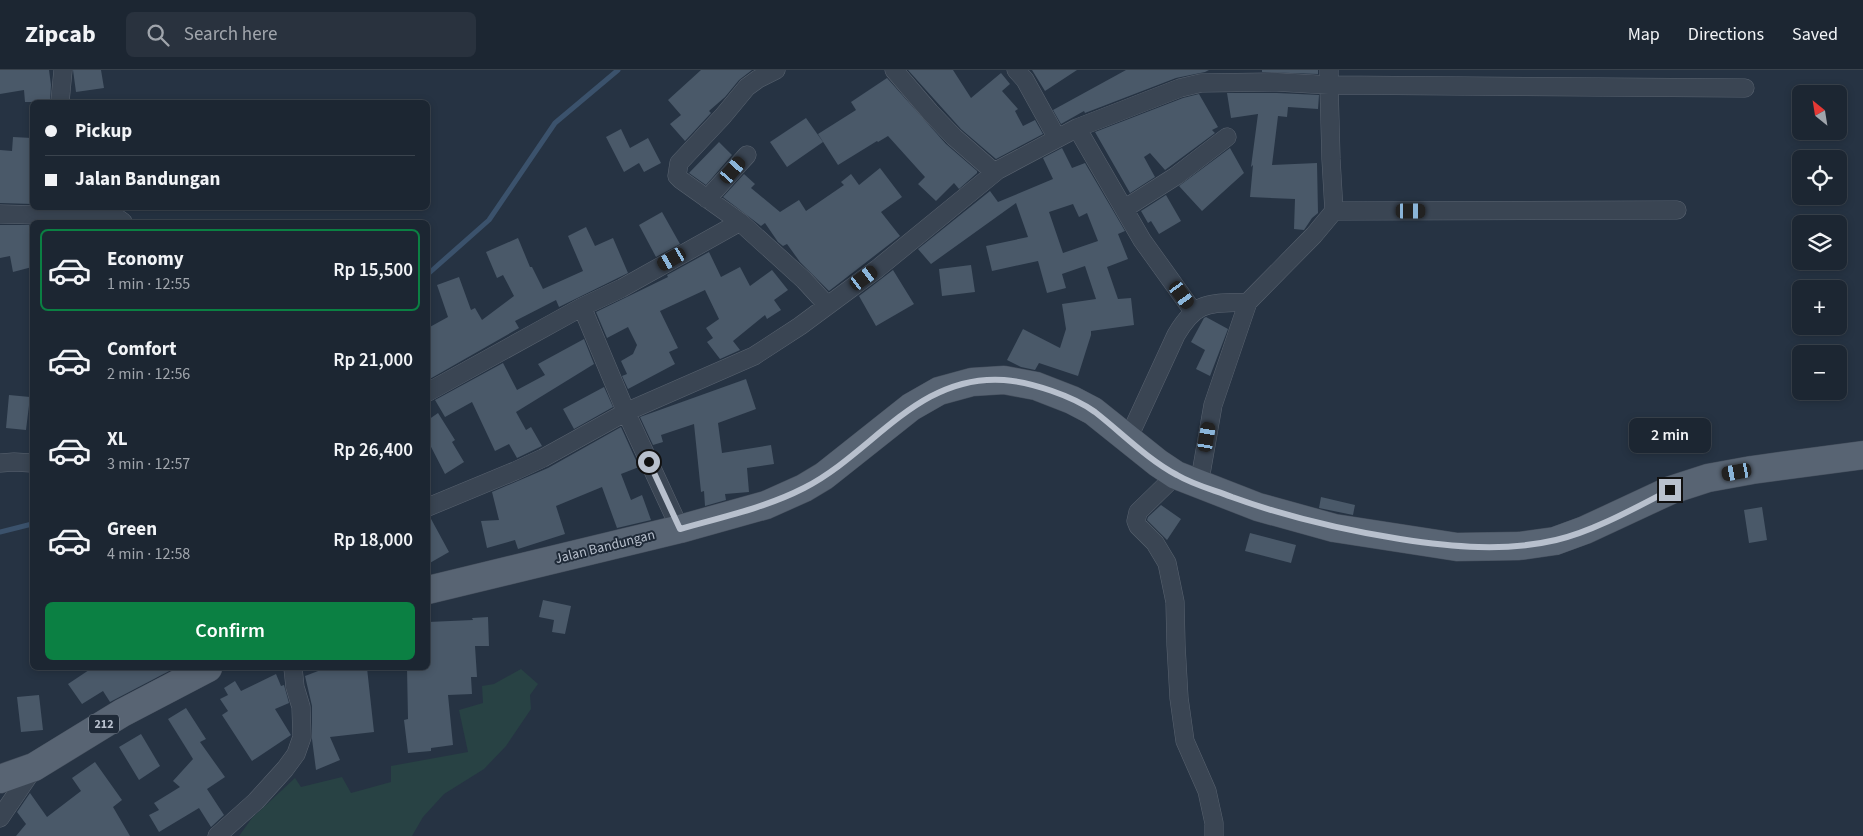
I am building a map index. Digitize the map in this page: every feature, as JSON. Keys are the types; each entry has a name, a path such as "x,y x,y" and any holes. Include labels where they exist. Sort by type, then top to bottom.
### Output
{"main road":[{"name":"Jalan Bandungan","path":"430,590 680,529 766,505 804,488 824,476 912,407 940,391 972,382 1004,380 1036,386 1072,400 1093,410 1128,439 1187,480 1258,507 1334,528 1456,547 1519,546 1568,537 1670,490 1708,478 1863,455"},
{"name":"212","path":"0,779 34,767 122,713 204,670"}],"street":[{"path":"60,100 63,70"},
{"path":"776,70 758,79 748,87 679,163 677,176 740,222 804,280 826,305"},
{"path":"894,70 942,125 994,172"},
{"path":"1016,70 1025,80 1057,138"},
{"path":"1214,836 1214,823 1207,790 1186,742 1179,698 1175,602 1166,563 1155,543 1138,526 1136,521 1138,512 1187,480 1248,302 1314,236 1334,211 1329,77"},
{"path":"430,506 544,458 626,412 754,356 800,326 877,269 994,172 1077,128 1180,88 1202,83 1276,82 1329,77 1745,88"},
{"path":"1077,128 1142,240 1193,311"},
{"path":"1124,210 1176,176 1227,137"},
{"path":"707,199 746,155"},
{"path":"1334,211 1677,210"},
{"path":"0,214 55,211 116,217 121,220"},
{"path":"430,391 582,307 622,288 740,222"},
{"path":"1128,439 1176,336 1193,311 1213,304 1248,302"},
{"path":"582,307 626,412 680,529"},
{"path":"0,463 30,463"},
{"path":"217,836 256,801 286,769 296,754 302,737 301,707 295,687 293,670"},
{"path":"0,818 34,767"}],"green space":[{"path":"521,669 538,684 530,695 531,709 506,746 484,769 444,794 423,817 412,836 239,836 252,818 295,778 301,787 342,777 351,793 391,782 391,766 468,752 459,710 483,703 482,686 494,684"}],"building":[{"path":"0,70 49,70 50,100 30,100 30,102 25,102 24,90 0,94"},
{"path":"73,70 101,70 104,88 76,92"},
{"path":"701,70 752,70 739,80 725,97 709,111 711,113 685,141 670,124 681,115 668,100"},
{"path":"908,70 953,70 971,98 1001,73 1010,84 1002,91 1018,109 1015,111 1023,126 1035,120 1043,134 996,159 961,129"},
{"path":"1032,70 1077,70 1045,91"},
{"path":"1126,70 1209,70 1176,78 1085,113 1084,111 1061,124 1053,110"},
{"path":"1262,70 1318,70 1318,74 1262,72"},
{"path":"887,78 946,144 977,171 959,189 954,183 936,201 918,184 925,177 888,136 838,165 818,134 856,110 851,102"},
{"path":"1227,93 1319,95 1318,109 1288,107 1287,117 1278,116 1272,165 1317,163 1318,213 1304,230 1294,229 1295,199 1250,197 1253,165 1251,167 1258,114 1231,118"},
{"path":"1199,94 1218,127 1212,130 1215,133 1165,170 1150,153 1144,157 1155,177 1130,193 1095,132 1183,98"},
{"path":"806,118 823,142 787,167 770,142"},
{"path":"621,129 630,148 648,138 661,163 644,172 639,163 624,172 606,137"},
{"path":"13,137 30,138 30,204 0,203 0,150 12,151"},
{"path":"719,142 732,155 706,185 689,173"},
{"path":"1062,148 1072,168 1085,163 1125,231 1118,234 1128,259 1107,267 1118,299 1131,298 1134,325 1091,331 1078,376 1039,363 1035,370 1021,367 1007,360 1023,329 1060,348 1066,329 1062,304 1096,299 1085,266 1062,274 1066,288 1047,293 1038,261 992,271 986,246 1028,237 1016,203 931,264 918,249 990,191 998,202 1053,179 1043,158","holes":["1073,204 1079,217 1087,213 1098,241 1063,253 1049,212"]},
{"path":"1230,148 1244,173 1202,211 1179,186"},
{"path":"880,168 902,197 881,212 900,236 829,291 800,262 787,244 783,246 778,242 765,223 761,226 723,197 744,174 755,184 751,188 780,212 799,200 806,211 844,185 841,182 851,174 859,185"},
{"path":"1166,195 1181,221 1159,234 1151,221 1148,223 1141,211"},
{"path":"662,212 680,244 656,257 639,225"},
{"path":"0,225 29,225 30,268 13,272 10,256 0,258"},
{"path":"586,227 595,246 613,238 628,273 559,307 556,300 515,321 519,328 430,379 430,327 448,317 437,285 459,277 471,310 475,308 482,320 514,296 503,275 497,278 486,252 518,238 530,267 532,267 543,289 583,271 568,236"},
{"path":"709,252 721,277 740,267 750,286 772,270 788,290 774,300 781,310 767,319 765,315 733,341 740,350 720,359 707,342 713,338 706,328 719,319 705,290 660,311 678,348 669,352 675,364 628,389 622,376 627,374 621,361 633,354 637,345 628,327 607,338 596,312 668,277 667,275"},
{"path":"971,265 975,292 942,296 939,269"},
{"path":"893,270 914,304 876,326 859,296"},
{"path":"1206,317 1228,329 1210,376 1196,369 1205,350 1191,342"},
{"path":"584,339 594,364 516,412 526,430 531,427 542,446 517,458 509,444 495,451 472,402 445,417 435,400 503,363 517,390 545,375 538,364"},
{"path":"746,379 756,409 718,423 722,453 771,445 774,464 747,468 749,492 725,494 726,500 705,506 704,491 701,492 694,424 661,435 663,442 653,445 640,417"},
{"path":"604,387 613,407 574,429 563,409"},
{"path":"9,395 30,397 26,430 6,428"},
{"path":"438,413 455,440 452,442 464,462 445,474 430,445 430,419"},
{"path":"621,427 639,467 621,474 631,500 642,495 651,520 617,528 602,487 556,506 565,534 518,549 515,540 487,548 481,521 499,520 492,492 548,468"},
{"path":"1321,497 1355,505 1353,515 1319,508"},
{"path":"1161,505 1181,519 1167,540 1147,520"},
{"path":"1762,507 1767,540 1749,543 1744,510"},
{"path":"430,517 449,552 430,563"},
{"path":"1250,533 1296,545 1291,563 1245,551"},
{"path":"543,600 571,606 565,634 552,632 554,620 539,617"},
{"path":"488,617 489,646 475,646 477,677 471,677 472,694 448,695 453,745 431,748 431,751 408,753 404,720 408,719 407,670 430,670 430,622 473,620 472,618"},
{"path":"89,670 171,670 110,702 103,691 82,704 68,684"},
{"path":"321,670 367,670 374,732 330,737 340,760 316,770 312,739 312,706 305,676"},
{"path":"276,674 281,686 284,685 289,703 275,709 291,735 252,761 222,715 228,711 220,699 228,695 224,688 235,681 241,691"},
{"path":"39,695 43,730 21,732 17,697"},
{"path":"186,708 206,739 200,742 225,777 207,789 224,815 211,827 199,808 159,832 149,815 159,810 154,803 180,787 173,781 193,759 168,719"},
{"path":"141,734 160,766 139,780 119,747"},
{"path":"95,762 122,800 113,807 130,836 16,836 26,824 17,812 30,793 47,817 81,791 72,778"}],"waterway":[{"path":"430,272 489,220 555,123 618,70"},
{"path":"0,532 30,524"}],"route":[{"path":"649,462 680,529 766,505 804,488 824,476 912,407 940,391 972,382 1004,380 1036,386 1093,410 1158,463 1176,475 1199,485 1258,507 1334,528 1374,535 1456,547 1519,546 1568,537 1670,490"}]}
